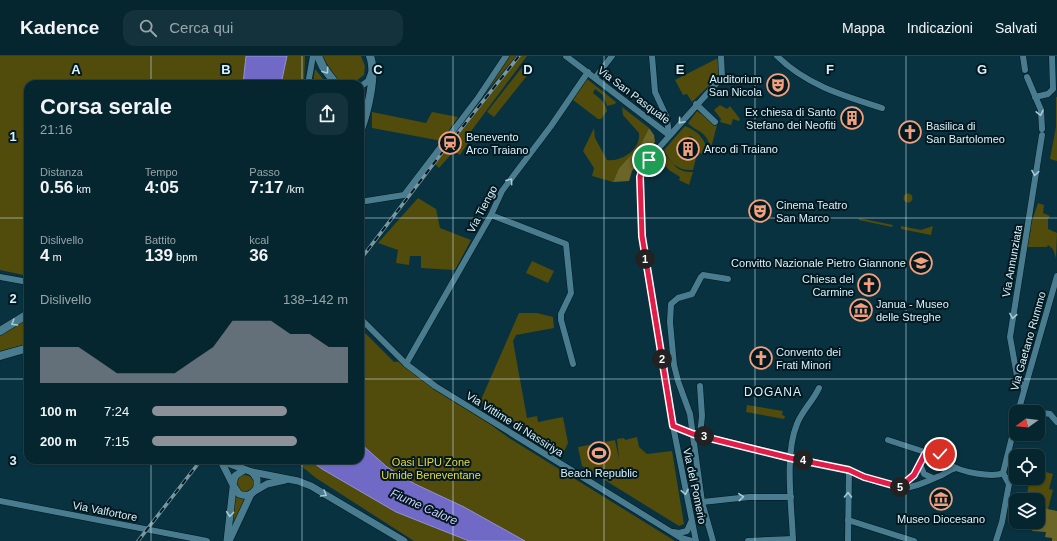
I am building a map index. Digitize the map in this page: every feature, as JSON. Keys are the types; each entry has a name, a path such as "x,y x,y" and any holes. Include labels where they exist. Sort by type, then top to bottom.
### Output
{"main road":[{"path":"318,56 323,67 333,80"},
{"path":"364,118 373,70 370,56"},
{"path":"0,331 24,316"},
{"path":"0,356 24,349"}],"street":[{"path":"309,80 313,56"},
{"path":"364,84 368,81 373,70 374,56"},
{"path":"366,201 404,195 478,98 506,56"},
{"name":"Via San Pasquale","path":"566,56 669,135"},
{"path":"596,78 612,56"},
{"path":"652,56 655,92 667,118 669,135"},
{"name":"Via del Pomerio","path":"696,541 673,426 642,236 640,177 643,167 669,135 722,77 721,56"},
{"path":"777,56 799,75 814,84 882,108"},
{"path":"1023,56 1025,70"},
{"path":"1035,97 1048,94 1053,88 1052,56"},
{"name":"Via Tiengo","path":"406,364 491,215 502,191 551,126 588,72"},
{"name":"Via Annunziata","path":"1024,389 1017,376 1010,337 1042,132 1040,110 1027,77"},
{"path":"696,104 715,122"},
{"path":"491,215 566,244 571,293 561,320 572,364"},
{"path":"713,541 702,502 696,434 674,365 670,322 671,304 676,300 692,294 698,280 703,276 728,279"},
{"name":"Via Gaetano Rummo","path":"1019,405 1057,276"},
{"path":"0,277 24,281"},
{"name":"Via Vittime di Nassiriya","path":"364,322 406,364 435,386 671,532 681,538 692,541"},
{"path":"696,434 702,416 700,386"},
{"path":"752,541 793,540 790,458 797,424 819,388"},
{"path":"1045,413 1050,414 1057,422"},
{"path":"673,426 696,434 790,458 849,470 864,477 906,488 956,468"},
{"path":"888,440 928,453 938,452 956,468 988,475 1003,473"},
{"path":"996,541 1002,522 1009,484 1003,473 1011,441"},
{"path":"900,487 909,481 920,464 923,456 928,453"},
{"path":"944,472 946,466 945,459"},
{"path":"222,464 239,494 243,496 275,482 289,479"},
{"path":"228,464 244,470 289,479 311,486 404,541"},
{"path":"920,464 924,474 933,478"},
{"path":"228,541 234,476 244,470"},
{"path":"848,541 849,470"},
{"path":"228,541 253,492 257,479 252,472"},
{"path":"702,502 749,496 791,497"},
{"name":"Via Valfortore","path":"0,500 206,541"},
{"path":"671,532 679,533 687,530 691,520"},
{"path":"848,520 914,541"}],"green space":[{"path":"0,56 305,56 304,80 24,80 24,275 0,270"},
{"path":"322,56 361,56 365,66 364,75 357,80 337,80"},
{"path":"509,56 516,56 483,96"},
{"path":"521,56 527,56 472,130 470,140 460,155 454,151 439,168 435,164"},
{"path":"718,58 719,76 692,102 687,94 683,95 675,80"},
{"path":"523,66 530,72 494,117 487,112"},
{"path":"315,69 324,80 314,80"},
{"path":"587,79 616,102 615,104 607,106 603,95 595,89 593,93 604,102 607,111 601,119 598,119 573,100"},
{"path":"1056,97 1057,161 1050,159 1056,127"},
{"path":"720,105 727,109 730,106 740,119 739,121 733,119 731,125 720,122 721,119 714,110"},
{"path":"622,107 649,128 641,144 619,168 613,182 592,176 594,168 583,151 594,128 595,138 607,160 624,157 634,149 639,139 639,133 623,115"},
{"path":"697,111 717,125 711,148 704,135 688,123"},
{"path":"372,112 426,123 432,112 458,117 442,141 372,128"},
{"path":"685,126 698,133 707,149 707,154 694,153 698,146 698,142 691,136 685,138 686,141 678,151 685,158 683,161 691,155 696,158 693,170 679,168 669,159 664,150"},
{"path":"664,154 676,167 682,171 693,172 689,185 679,180 680,177 669,170 662,162 655,162 661,155"},
{"path":"906,194 910,194 912,198 910,202 906,202 904,200 904,196"},
{"path":"418,198 436,209 440,228 471,240 455,270 421,268 421,256 410,256 409,265 396,263 398,250 378,243"},
{"path":"1038,203 1044,205 1043,213 1050,216 1048,219 1048,229 1057,233 1056,258 1053,249 1048,245 1047,247 1026,247 1031,230 1029,230"},
{"path":"859,218 893,225 892,227 859,220"},
{"path":"901,226 921,230 933,226 931,235 901,229"},
{"path":"532,261 554,271 548,283 526,273"},
{"path":"519,313 537,313 553,317 554,328 516,335 513,341 527,418 537,416 538,422 563,417 568,443 563,454 480,402"},
{"path":"24,321 24,345 0,351 0,336"},
{"name":"Oasi LIPU Zone Umide Beneventane","path":"364,332 394,362 404,361 509,438 675,541 414,541 316,478 299,464 364,464"},
{"path":"747,405 783,411 782,415 785,416 784,419 746,412"},
{"path":"637,437 639,447 647,454 672,451 684,524 679,526 582,466 578,447 615,440 619,459 617,439 624,438 625,440"},
{"path":"1045,472 1053,474 1049,489 1053,490 1048,509 1045,509 1045,493 1027,493 1029,485 1045,485"},
{"path":"245,475 251,478 254,484 251,490 245,493 239,490 236,484 239,478"},
{"path":"234,495 246,500 232,527"}],"shaded area":[{"path":"649,128 654,135 655,142 632,171 629,181 613,182 619,168 641,144"},
{"path":"1045,508 1057,511 1057,541 1052,541 1052,538 1045,537 1046,532 1032,531 1033,529 1045,529"}],"water":[{"path":"246,56 287,56 282,80 243,80"},
{"name":"Fiume Calore","path":"364,447 387,467 415,484 464,507 525,541 469,541 396,512 315,464 364,464"}],"railway":[{"path":"364,255 441,154 519,56"},
{"path":"138,541 198,464"}],"place":[{"name":"Auditorium San Nicola","path":"778,85"},
{"name":"Ex chiesa di Santo Stefano dei Neofiti","path":"852,118"},
{"name":"Basilica di San Bartolomeo","path":"910,132"},
{"name":"Benevento Arco Traiano","path":"450,143"},
{"name":"Arco di Traiano","path":"688,149"},
{"name":"Cinema Teatro San Marco","path":"760,211"},
{"name":"Convitto Nazionale Pietro Giannone","path":"921,263"},
{"name":"Chiesa del Carmine","path":"869,285"},
{"name":"Janua - Museo delle Streghe","path":"861,310"},
{"name":"Convento dei Frati Minori","path":"761,358"},
{"name":"Beach Republic","path":"599,453"},
{"name":"Museo Diocesano","path":"941,499"}],"district":[{"name":"DOGANA","path":"773,392"}],"route":[{"path":"649,160 643,167 640,177 642,236 673,426 693,434 790,458 849,470 864,477 900,487 909,481 914,475 921,459 925,454 931,452 938,452 940,454"}]}
